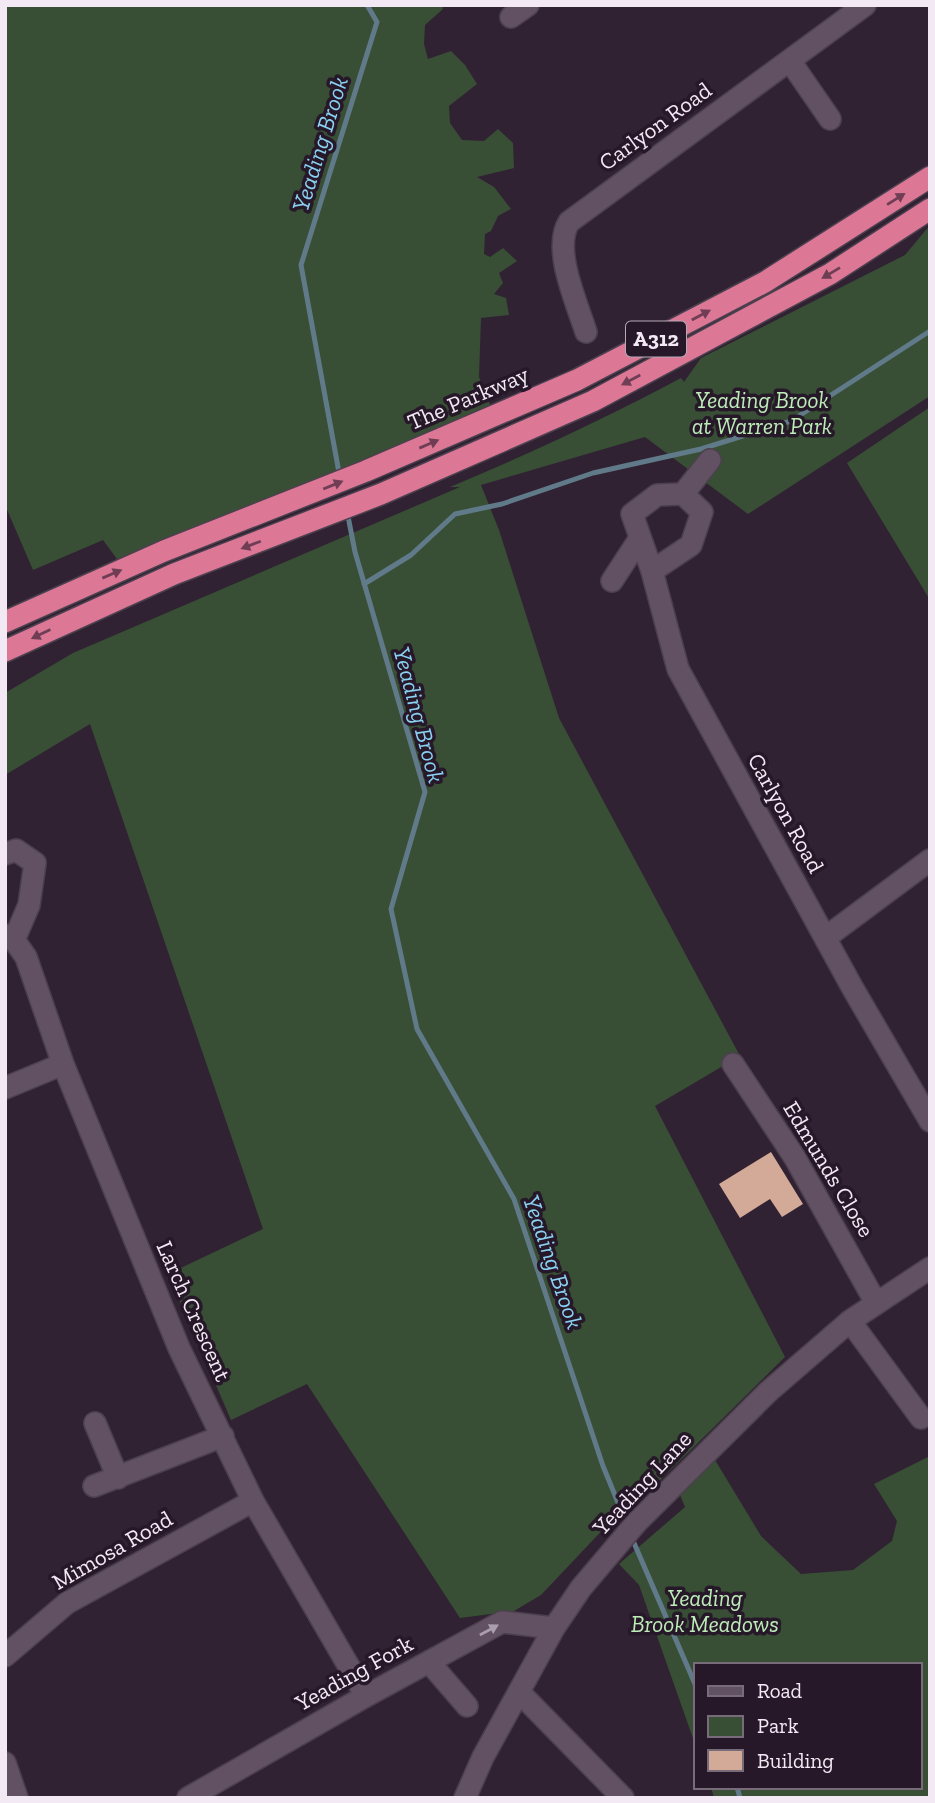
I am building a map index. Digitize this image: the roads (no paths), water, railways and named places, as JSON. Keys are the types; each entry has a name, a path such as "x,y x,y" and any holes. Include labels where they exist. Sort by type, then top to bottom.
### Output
{"highway":[{"name":"The Parkway","path":"5,622 164,551 366,471 577,380 765,282 930,177"},
{"name":"A312","path":"5,651 174,574 381,494 593,401 830,274 930,209"}],"street":[{"name":"Carlyon Road","path":"586,332 563,252 564,234 569,222 865,5"},
{"path":"790,61 830,119"},
{"path":"652,571 691,545 702,512 683,494 710,460"},
{"name":"Carlyon Road","path":"683,494 657,495 632,514 652,571 677,669 825,938 930,1121"},
{"path":"612,582 640,538"},
{"path":"5,854 16,850 35,863 29,905 10,937"},
{"path":"825,938 930,860"},
{"name":"Larch Crescent","path":"10,937 26,957 63,1065 175,1339 253,1501 366,1696"},
{"name":"Edmunds Close","path":"733,1064 795,1158 876,1303"},
{"path":"5,1088 63,1065"},
{"name":"Yeading Lane","path":"465,1798 483,1757 554,1628 581,1588 631,1530 768,1392 850,1321 930,1268"},
{"path":"850,1321 921,1418"},
{"path":"95,1423 118,1478"},
{"path":"94,1486 223,1436"},
{"name":"Mimosa Road","path":"5,1656 67,1603 253,1501"},
{"name":"Yeading Fork","path":"188,1798 502,1622 554,1628"},
{"path":"429,1662 467,1706"},
{"path":"519,1692 623,1798"},
{"path":"5,1763 17,1798"}],"waterway":[{"name":"Yeading Brook","path":"340,478 301,265 377,22 367,5"},
{"path":"364,584 411,555 455,514 502,504 593,473 701,449 791,421 930,331"},
{"name":"Yeading Brook","path":"347,511 355,552 425,792 391,909 417,1029 514,1199 603,1466 628,1527"},
{"name":"Yeading Brook","path":"631,1536 694,1682"},
{"name":"Yeading Brook","path":"738,1789 740,1798"}],"park label":[{"name":"Yeading Brook at Warren Park","path":"762,413"},
{"name":"Yeading Brook Meadows","path":"705,1611"}]}
